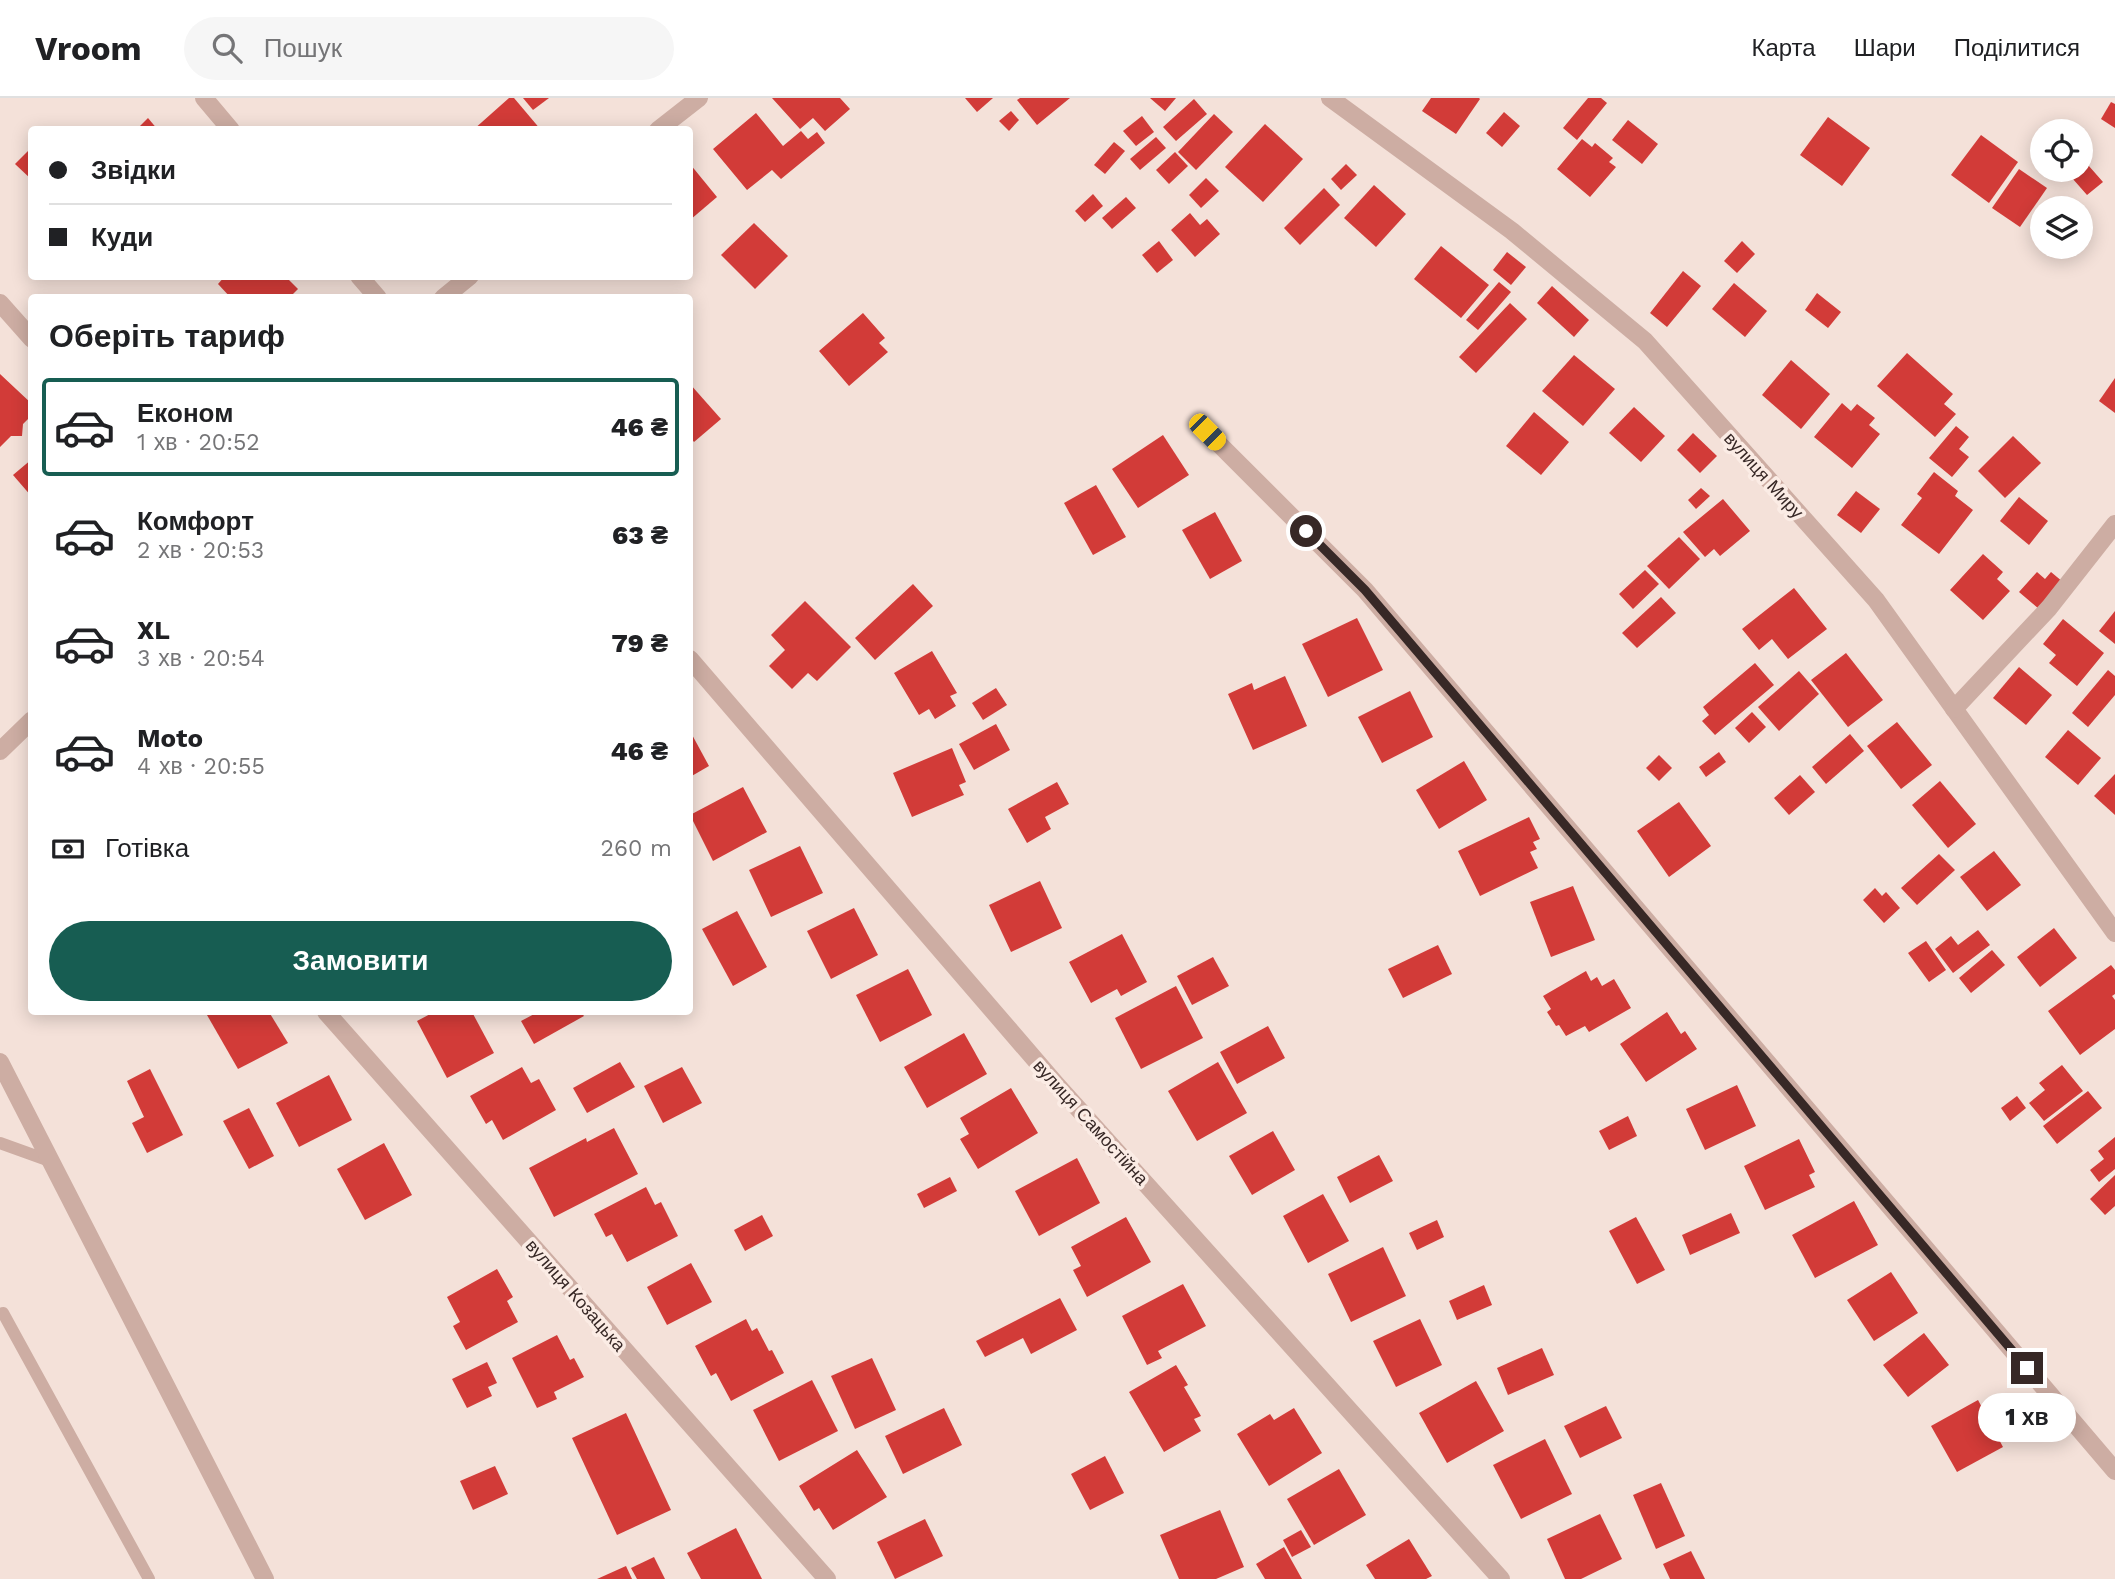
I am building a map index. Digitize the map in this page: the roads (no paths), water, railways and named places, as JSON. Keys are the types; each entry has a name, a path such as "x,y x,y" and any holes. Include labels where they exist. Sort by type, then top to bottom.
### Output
{"street":[{"path":"204,98 228,126"},
{"path":"663,126 699,98"},
{"name":"вулиця Миру","path":"1329,98 1512,231 1644,341 1876,600 2115,933"},
{"path":"362,280 375,294"},
{"path":"448,294 465,280"},
{"path":"0,303 28,334"},
{"path":"1207,432 1365,590 2115,1471"},
{"path":"1954,709 2049,608 2115,524"},
{"name":"вулиця Самостійна","path":"693,662 1056,1084 1501,1579"},
{"path":"0,751 28,724"},
{"name":"вулиця Козацька","path":"329,1015 827,1579"},
{"path":"0,1062 265,1579"}],"lane":[{"path":"0,1143 50,1161"},
{"path":"0,1314 3,1313 149,1579"}]}
